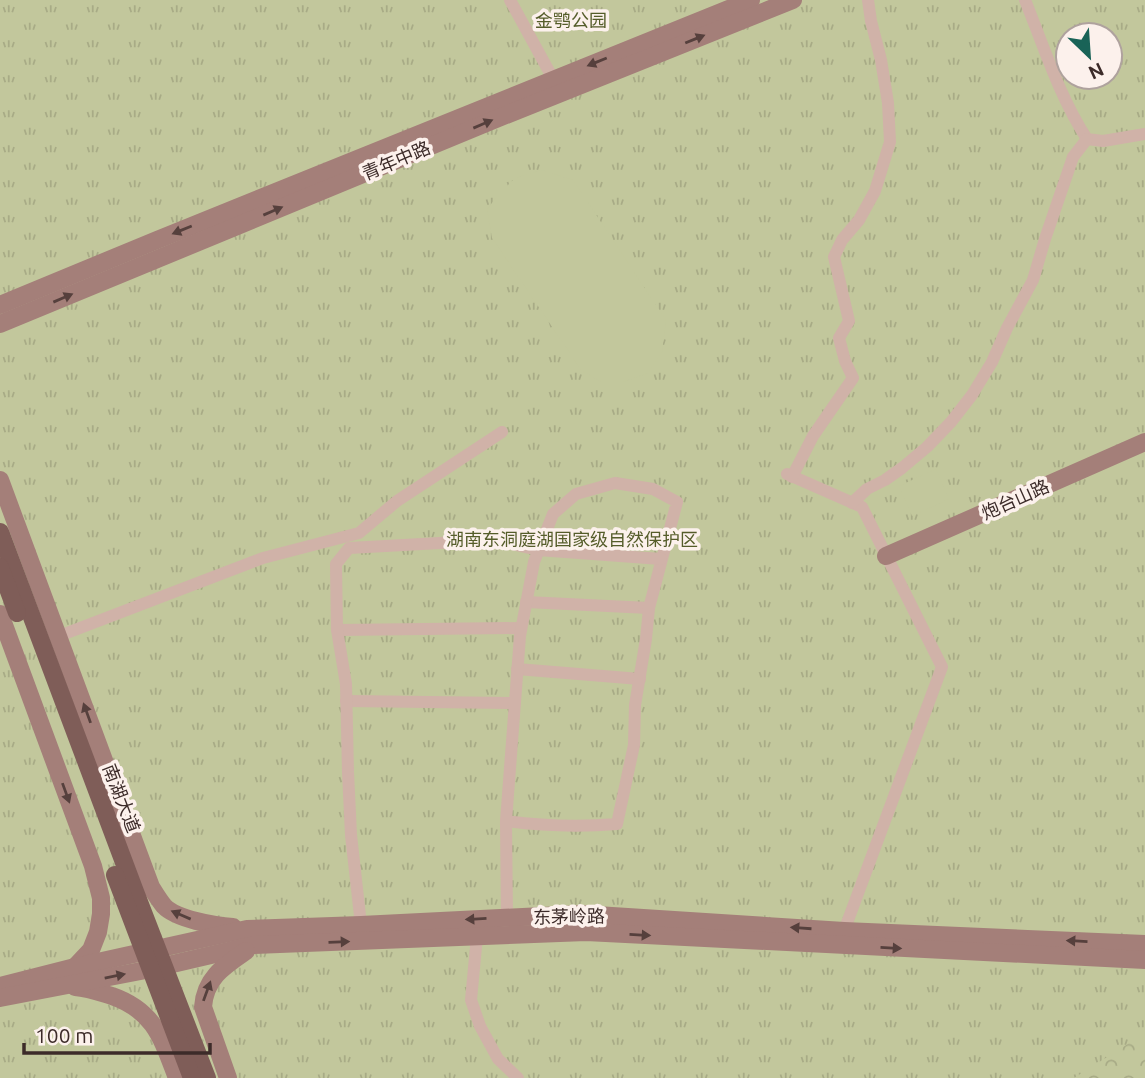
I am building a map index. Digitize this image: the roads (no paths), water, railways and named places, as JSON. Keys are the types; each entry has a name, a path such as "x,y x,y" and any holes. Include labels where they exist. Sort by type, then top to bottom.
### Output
{"main road":[{"name":"青年中路","path":"0,324 557,86 751,0"},
{"name":"青年中路","path":"0,305 557,86 793,0"},
{"name":"炮台山路","path":"886,556 1145,442"},
{"path":"0,480 151,887 166,908 190,919 251,937 210,981 204,995 203,1007 228,1078"},
{"name":"南湖大道","path":"0,532 151,950 192,1078"},
{"name":"南湖大道","path":"0,567 151,950"},
{"path":"0,614 93,866 102,898 98,932 91,950 75,967"},
{"name":"东茅岭路","path":"0,986 151,950 251,937 361,925 582,914 844,931 1145,944"},
{"name":"东茅岭路","path":"0,998 157,968 251,937 477,936 586,932 1145,960"},
{"name":"南湖大道","path":"157,968 207,1078"},
{"path":"57,987 88,988 126,1001 141,1011 153,1023 177,1078"}],"street":[{"path":"510,0 557,86"},
{"path":"844,931 942,667 862,507 790,476 813,436 853,379 839,338 849,321 834,257 842,240 859,220 875,191 890,142 888,103 868,0"},
{"path":"1025,0 1064,97 1087,139 1103,141 1145,134"},
{"path":"852,503 867,489 885,480 927,447 951,422 971,395 992,362 1033,281 1073,157 1087,139"},
{"path":"59,636 263,558 359,533 397,500 502,432"},
{"path":"506,821 548,825 617,824 634,745 635,705 649,608 677,502 653,489 615,483 576,494 553,514 538,550 521,628 517,669 506,821 507,918"},
{"path":"361,925 351,835 346,684 337,630 336,564 349,548 495,540 538,550 661,559"},
{"path":"526,602 649,608"},
{"path":"337,630 521,628"},
{"path":"517,669 640,679"},
{"path":"346,701 515,703"},
{"path":"477,936 471,1000 480,1026 498,1059 518,1078"}],"park label":[{"name":"金鹗公园","path":"571,20"},
{"name":"湖南东洞庭湖国家级自然保护区","path":"572,539"}]}
